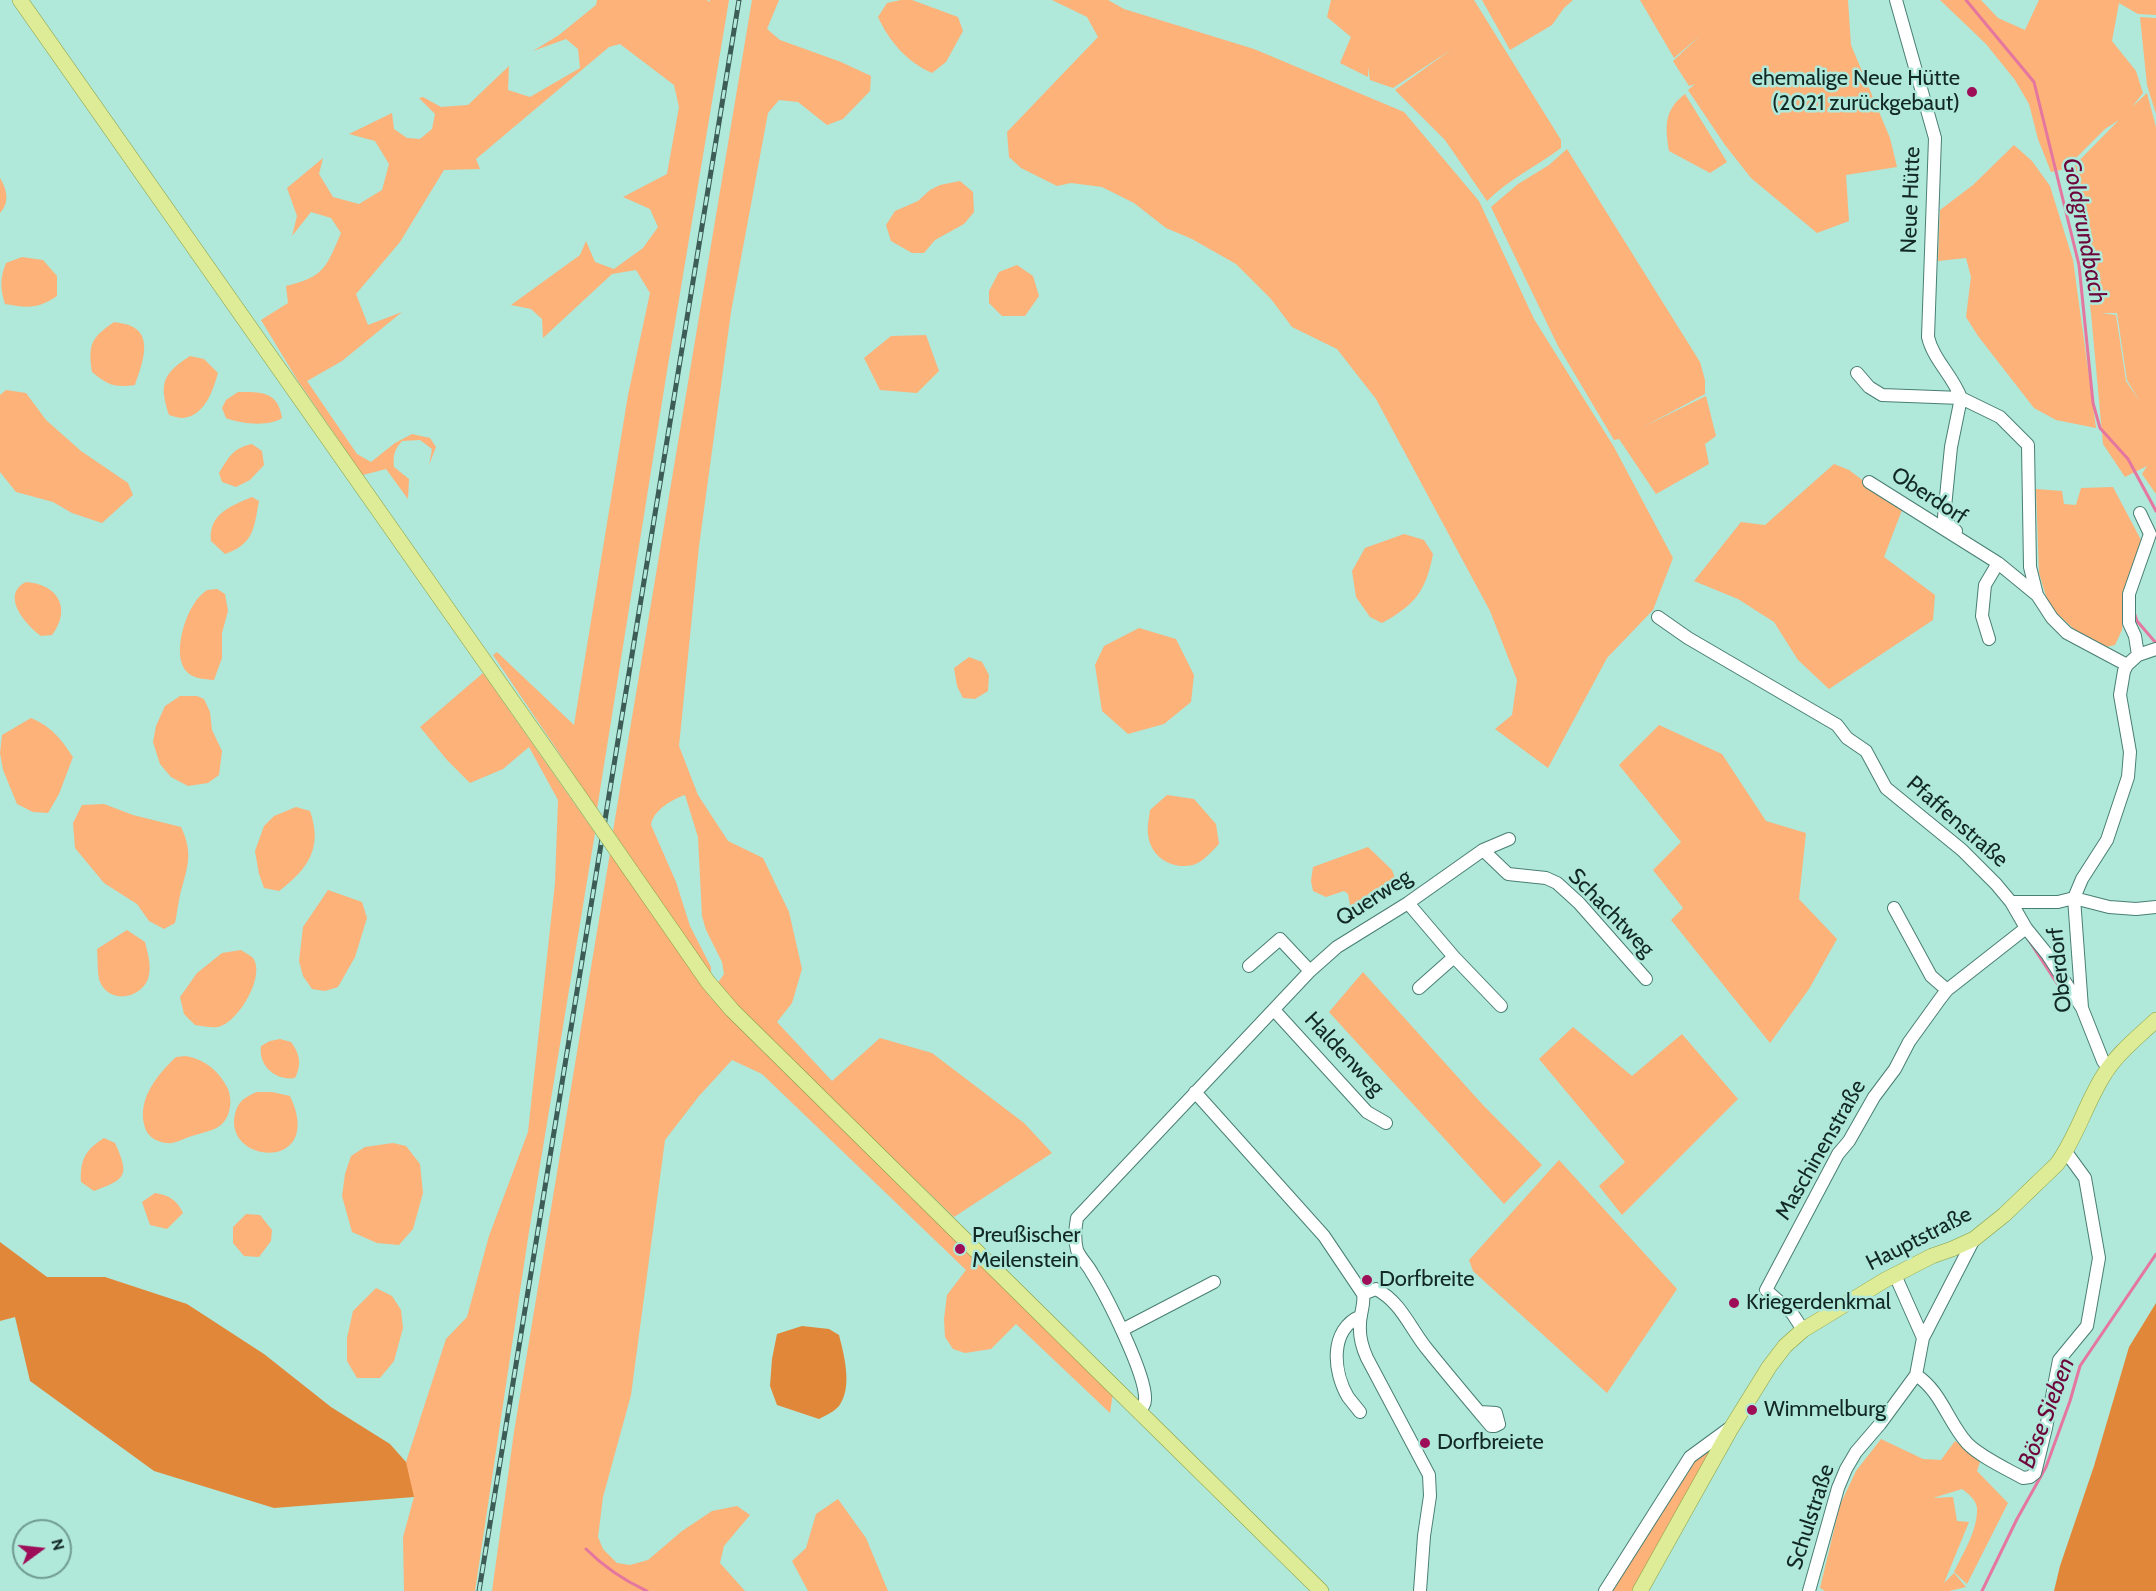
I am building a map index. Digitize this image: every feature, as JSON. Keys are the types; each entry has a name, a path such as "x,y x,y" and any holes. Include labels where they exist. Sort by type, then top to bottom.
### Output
{"main road":[{"path":"20,0 724,1002 1321,1591"},
{"name":"Hauptstraße","path":"1640,1591 1732,1426 1777,1356 1803,1330 1895,1275 1932,1256 1974,1239 1988,1229 2036,1186 2066,1152 2108,1068 2156,1020"}],"street":[{"name":"Neue Hütte","path":"1896,0 1935,138 1928,337 1930,347 1956,385 1961,398"},
{"path":"1857,373 1869,387 1882,395 1961,398 2000,417 2028,445 2030,567 2037,595"},
{"path":"1961,398 1951,447 1944,517 1951,527 1982,547 1995,562 1984,585 1982,616 1989,639"},
{"name":"Oberdorf","path":"1869,482 1995,562 2037,595 2052,618 2067,633 2127,665 2120,695 2130,752 2128,777 2107,840 2082,879 2074,898 2082,1008 2103,1061 2108,1068"},
{"path":"2138,655 2135,636 2129,622 2129,594 2150,534 2140,513"},
{"name":"Pfaffenstraße","path":"1658,617 1688,638 1837,725 1847,738 1866,751 1886,788 1962,850 1996,884 2011,902 2026,928 2047,954 2082,1008"},
{"path":"2127,665 2138,655 2155,651"},
{"name":"Querweg","path":"1274,1010 1337,946 1408,903 1483,850 1509,839"},
{"name":"Schachtweg","path":"1483,850 1508,874 1546,878 1557,883 1579,903 1646,979"},
{"path":"2074,898 2128,909 2156,907"},
{"name":"Oberdorf","path":"2011,902 2058,902 2074,898"},
{"path":"1408,903 1454,957 1501,1006"},
{"path":"1894,908 1931,976 1947,990"},
{"name":"Maschinenstraße","path":"1803,1330 1792,1313 1766,1290 1838,1154 1849,1142 1874,1097 1895,1069 1909,1042 1947,990 2026,928"},
{"path":"1249,966 1280,939 1310,971"},
{"path":"1419,988 1454,957"},
{"path":"1139,1411 1145,1403 1145,1395 1138,1370 1100,1285 1077,1252 1074,1236 1077,1218 1274,1010"},
{"name":"Haldenweg","path":"1274,1010 1367,1112 1386,1123"},
{"path":"1195,1092 1324,1236 1363,1294 1360,1343 1429,1475 1430,1496 1420,1591"},
{"path":"1916,1376 1931,1388 1960,1433 1974,1449 2023,1478 2035,1473 2059,1360 2087,1326 2099,1258 2085,1178 2066,1152"},
{"name":"Schulstraße","path":"1809,1591 1838,1488 1846,1469 1856,1452 1880,1425 1916,1376 1923,1338 1974,1239"},
{"path":"1895,1275 1923,1338"},
{"path":"1122,1330 1214,1282"},
{"path":"1363,1294 1376,1289 1385,1293 1410,1322 1424,1347 1480,1412"},
{"path":"1360,1412 1347,1395 1336,1361 1340,1337 1349,1322 1361,1316"},
{"name":"Hauptstraße","path":"1605,1591 1690,1457 1732,1426"}],"shaded area":[{"path":"597,0 707,0 709,2 710,0 729,0 597,809 493,655 497,652 574,725 628,395 650,293 636,270 612,274 543,338 542,319 531,309 511,305 580,255 586,241 595,262 614,269 643,248 658,227 650,209 623,197 667,174 679,107 674,85 620,44 609,47 476,159 480,169 444,170 400,242 356,294 368,325 402,312 342,361 307,381 357,454 371,462 395,443 412,434 430,438 436,447 429,465 432,449 420,440 402,441 396,450 394,467 409,479 408,499 386,469 363,475 298,381 261,320 288,303 286,286 309,279 322,269 341,233 331,218 311,212 292,236 297,216 287,188 323,158 319,174 333,197 359,204 382,190 389,164 375,141 349,134 392,113 394,129 407,138 420,139 432,129 435,114 419,98 423,97 441,107 468,105 509,66 508,90 530,97 580,68 578,49 566,39 533,51 559,35 596,5"},
{"path":"752,0 779,0 767,29 780,40 841,62 871,76 870,91 843,119 827,125 798,102 779,100 768,113 731,312 699,546 679,746 698,795 728,841 763,858 789,912 802,969 792,1003 777,1022 832,1081 880,1038 932,1053 1024,1123 1052,1153 954,1217 780,1050 717,984 724,974 722,962 706,930 702,916 698,837 685,795 669,802 659,810 651,825 676,882 690,926 711,967 711,976 613,831"},
{"path":"912,0 958,17 963,31 946,62 932,73 915,63 900,50 878,17 887,3"},
{"path":"1052,0 1108,0 1124,9 1254,49 1404,112 1479,201 1534,319 1614,447 1673,558 1653,610 1607,658 1548,768 1495,729 1512,715 1517,680 1490,611 1376,399 1337,349 1292,327 1271,299 1236,264 1192,239 1166,228 1134,203 1102,187 1071,183 1057,186 1021,168 1009,157 1007,132 1098,37 1087,17"},
{"path":"1331,0 1474,0 1561,140 1561,148 1487,201 1445,140 1395,90 1452,49 1393,88 1370,80 1368,67 1368,77 1340,63 1351,37 1327,17"},
{"path":"1482,0 1573,0 1552,25 1510,50"},
{"path":"1640,0 1848,0 1851,45 1890,138 1897,167 1846,175 1849,221 1817,233 1751,178 1725,145 1688,90 1695,84 1689,86 1673,61 1701,35 1674,58"},
{"path":"1940,0 1981,0 1998,18 2025,30 2039,0 2156,0 2156,15 2138,14 2119,3 2112,41 2136,71 2143,93 2132,107 2147,93 2156,127 2156,494 2142,474 2147,466 2125,477 2103,444 2091,313 2082,248 2067,173 2119,120 2105,129 2065,169 2051,172 2038,139 2029,104 2015,80 1986,44","holes":["2101,313 2117,313 2127,380 2140,402 2126,381 2116,315"]},
{"path":"2140,17 2156,18 2156,114 2147,85"},
{"path":"1685,94 1727,162 1710,173 1669,151 1668,119 1673,106"},
{"path":"2014,145 2032,161 2050,186 2073,260 2096,428 2056,420 2034,408 1966,317 1971,277 1966,258 1938,261 1940,210 1973,185"},
{"path":"1567,149 1700,362 1705,380 1705,394 1643,427 1706,396 1716,436 1705,444 1709,464 1656,494 1619,439 1614,440 1558,346 1491,207 1518,184 1549,165"},
{"path":"0,178 6,200 0,213"},
{"path":"960,181 973,192 974,212 964,224 935,240 924,253 912,253 891,241 886,225 895,211 918,201 930,190 940,185"},
{"path":"22,257 43,260 57,276 57,296 32,306 5,304 1,283 4,268 6,263"},
{"path":"1017,265 1033,276 1039,296 1025,316 1002,316 989,303 989,291 999,272"},
{"path":"114,322 133,327 143,338 144,354 135,385 112,385 92,372 93,342"},
{"path":"926,335 939,371 917,393 880,390 864,358 891,336"},
{"path":"190,356 204,359 218,373 214,387 207,401 197,413 183,418 169,415 164,395 165,381 174,368"},
{"path":"6,390 26,393 46,420 81,451 128,483 133,495 102,523 72,513 53,502 16,492 0,472 0,395"},
{"path":"238,392 267,395 277,403 282,418 270,423 255,424 226,418 222,408 226,400"},
{"path":"252,444 262,451 264,465 250,480 236,487 222,482 219,473 229,458 240,448"},
{"path":"1834,464 1849,470 1902,510 1884,557 1935,595 1933,620 1829,689 1798,660 1774,622 1738,599 1694,581 1741,522 1765,525"},
{"path":"2113,487 2141,540 2125,597 2122,630 2115,645 2106,647 2076,631 2049,606 2039,573 2036,489 2062,491 2064,504 2076,505 2081,488"},
{"path":"252,497 259,501 251,534 242,545 225,554 211,541 213,524 222,512"},
{"path":"1404,534 1424,540 1433,554 1430,567 1427,578 1411,603 1382,623 1370,617 1356,597 1352,571 1365,548"},
{"path":"26,582 46,587 59,600 61,616 52,635 41,636 22,617 18,609 15,594"},
{"path":"217,589 225,594 228,611 222,633 222,658 214,680 203,679 187,672 183,665 180,657 181,638 195,602 207,590"},
{"path":"1139,628 1176,639 1194,675 1191,702 1164,724 1128,734 1102,711 1095,665 1104,646"},
{"path":"969,657 982,662 989,675 988,691 975,699 963,698 957,686 954,668"},
{"path":"483,673 595,833 528,1238 475,1591 404,1591 403,1537 414,1497 394,1486 396,1475 406,1462 446,1339 467,1317 489,1236 528,1132 555,883 558,800 529,747 503,769 470,783 447,760 420,727"},
{"path":"180,696 197,696 204,699 210,712 212,730 222,751 219,775 208,783 188,786 171,777 160,764 153,742 156,726 165,706"},
{"path":"31,718 45,725 55,734 73,757 59,794 48,813 33,812 17,804 3,770 0,753 2,735"},
{"path":"1659,725 1722,754 1766,821 1806,833 1799,899 1837,939 1809,989 1770,1043 1671,920 1683,908 1653,870 1681,842 1619,765"},
{"path":"1167,795 1194,799 1216,824 1219,844 1197,864 1177,866 1163,860 1153,849 1148,834 1150,810"},
{"path":"104,804 133,815 181,827 187,845 187,869 175,923 164,929 149,921 137,904 104,883 75,848 73,823 82,805"},
{"path":"296,807 310,811 314,824 314,847 305,866 289,883 279,891 264,888 255,851 264,826 274,816"},
{"path":"1368,847 1392,870 1396,881 1389,892 1351,910 1348,894 1344,891 1326,897 1313,891 1311,881 1313,867"},
{"path":"610,853 710,997 1113,1393 1110,1413 1016,1324 991,1349 965,1353 953,1349 945,1337 944,1319 947,1295 966,1270 762,1074 732,1060 699,1096 665,1140 631,1395 603,1497 598,1537 603,1549 617,1563 630,1565 648,1560 682,1531 712,1511 737,1506 750,1515 724,1546 720,1563 745,1591 492,1591 514,1432"},
{"path":"328,890 362,902 367,918 355,957 338,987 325,991 312,989 303,976 299,961 303,927"},
{"path":"127,930 145,942 150,970 148,979 139,991 132,995 117,996 111,994 100,982 97,949"},
{"path":"241,950 253,958 256,966 256,976 248,998 226,1024 218,1027 195,1025 184,1014 180,997 197,973 222,953"},
{"path":"1363,972 1482,1104 1542,1165 1504,1204 1329,1012"},
{"path":"1573,1027 1632,1076 1682,1034 1738,1099 1622,1215 1599,1186 1625,1162 1539,1059"},
{"path":"280,1039 291,1042 298,1055 299,1068 295,1078 275,1074 265,1066 262,1060 261,1046"},
{"path":"186,1056 206,1063 220,1077 230,1095 228,1115 221,1125 210,1131 173,1143 159,1141 152,1138 145,1128 144,1105 156,1079 176,1057"},
{"path":"257,1092 272,1092 290,1096 297,1121 295,1138 285,1149 272,1153 257,1151 244,1143 235,1131 235,1114 238,1106"},
{"path":"104,1138 115,1143 123,1163 123,1170 119,1179 94,1191 81,1182 83,1162 88,1151"},
{"path":"393,1143 406,1146 420,1164 423,1193 413,1229 399,1245 377,1243 352,1232 342,1196 345,1174 351,1156 365,1147"},
{"path":"1559,1160 1677,1289 1607,1393 1473,1271 1469,1260"},
{"path":"155,1193 172,1199 183,1213 167,1229 150,1225 142,1202"},
{"path":"246,1214 260,1215 272,1230 271,1241 259,1257 244,1256 233,1243 233,1227"},
{"path":"0,1242 47,1277 105,1277 187,1304 264,1354 331,1407 390,1444 406,1462 414,1497 274,1508 154,1471 30,1381 15,1317 0,1321"},
{"path":"376,1288 392,1296 401,1310 403,1328 394,1361 380,1378 357,1378 347,1361 347,1338 353,1311"},
{"path":"2156,1303 2156,1591 2054,1591 2129,1347"},
{"path":"802,1326 829,1329 839,1335 845,1361 846,1390 843,1398 837,1408 819,1419 777,1405 770,1386 777,1334"},
{"path":"1881,1439 1923,1459 1941,1460 1955,1441 1981,1459 1977,1471 2008,1503 1967,1584 1954,1572 1973,1533 1977,1516 1976,1505 1972,1497 1962,1489 1933,1498 1953,1497 1957,1521 1969,1522 1944,1583 1954,1573 1966,1587 1949,1591 1825,1591 1820,1588 1840,1505 1856,1471"},
{"path":"1718,1442 1634,1591 1610,1591 1652,1529 1693,1458"},
{"path":"838,1499 866,1538 888,1591 808,1591 792,1561 806,1548 816,1514"}],"waterway":[{"name":"Goldgrundbach","path":"1966,0 2034,82 2079,265 2093,403 2100,428 2128,459 2156,511"},
{"name":"Goldgrundbach","path":"2134,612 2137,621 2156,643"},
{"path":"2028,939 2062,991"},
{"name":"Böse Sieben","path":"1982,1591 2017,1519 2046,1467 2080,1366 2156,1254"},
{"path":"586,1549 615,1573 647,1591"}],"railway":[{"path":"479,1591 739,0"}],"place":[{"name":"ehemalige Neue Hütte (2021 zurückgebaut)","path":"1972,92"},
{"name":"Preußischer Meilenstein","path":"960,1249"},
{"name":"Dorfbreite","path":"1367,1280"},
{"name":"Kriegerdenkmal","path":"1734,1303"},
{"name":"Wimmelburg","path":"1752,1410"},
{"name":"Dorfbreiete","path":"1425,1443"}]}
